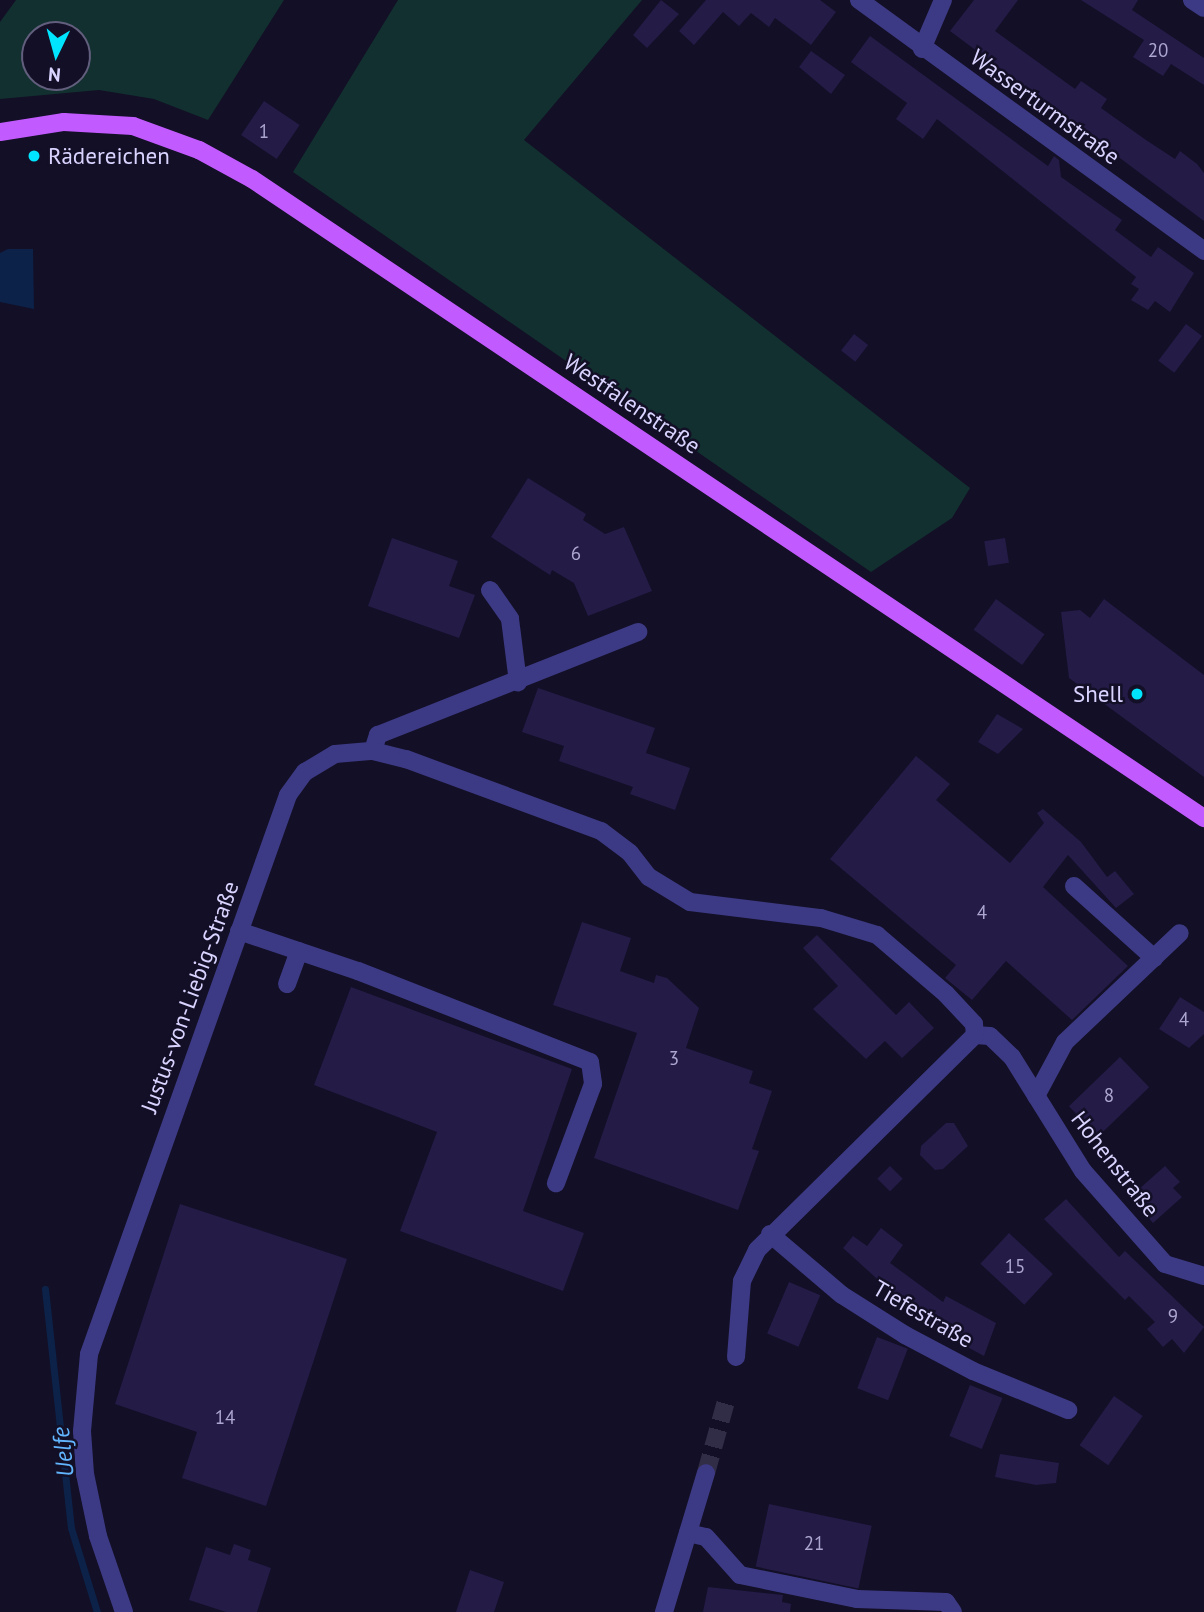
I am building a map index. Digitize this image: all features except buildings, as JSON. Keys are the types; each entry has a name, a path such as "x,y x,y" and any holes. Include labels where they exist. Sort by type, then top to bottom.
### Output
{"main road":[{"name":"Westfalenstraße","path":"0,132 64,122 133,126 199,150 252,179 1204,818"}],"street":[{"name":"Wasserturmstraße","path":"859,0 922,49 1204,251"},
{"path":"922,49 943,0"},
{"path":"1192,0 1204,8"},
{"path":"491,590 510,619 518,682"},
{"path":"373,751 378,735 518,682 638,632"},
{"name":"Justus-von-Liebig-Straße","path":"124,1612 97,1535 85,1474 82,1431 89,1354 288,795 305,772 335,754 373,751 601,831 630,853 649,877 690,902 821,918 877,935 946,994 974,1024 975,1035"},
{"path":"1074,886 1154,958"},
{"path":"239,931 299,951 590,1062 593,1084 556,1183"},
{"path":"1036,1096 1065,1042 1180,933"},
{"path":"287,984 299,951"},
{"path":"736,1357 742,1280 770,1234 975,1035"},
{"name":"Hohenstraße","path":"975,1035 1000,1042 1083,1171 1165,1264 1204,1276"},
{"name":"Tiefestraße","path":"770,1234 842,1296 905,1335 973,1371 1068,1410"},
{"path":"664,1612 706,1473"},
{"path":"688,1532 706,1537 740,1576 857,1598 946,1602 953,1612"}],"green space":[{"path":"16,0 284,0 208,120 154,99 91,91 91,21 21,21 21,91 88,91 0,99 0,22"},
{"path":"398,0 642,0 524,140 970,488 952,518 871,572 293,172"}],"water":[{"path":"8,249 33,249 34,309 0,302 0,253"}],"waterway":[{"name":"Uelfe","path":"45,1289 71,1528 97,1612"}],"tunnel":[{"path":"706,1473 727,1398"}],"place":[{"name":"Rädereichen","path":"34,156"},
{"name":"Shell","path":"1137,694"}]}
